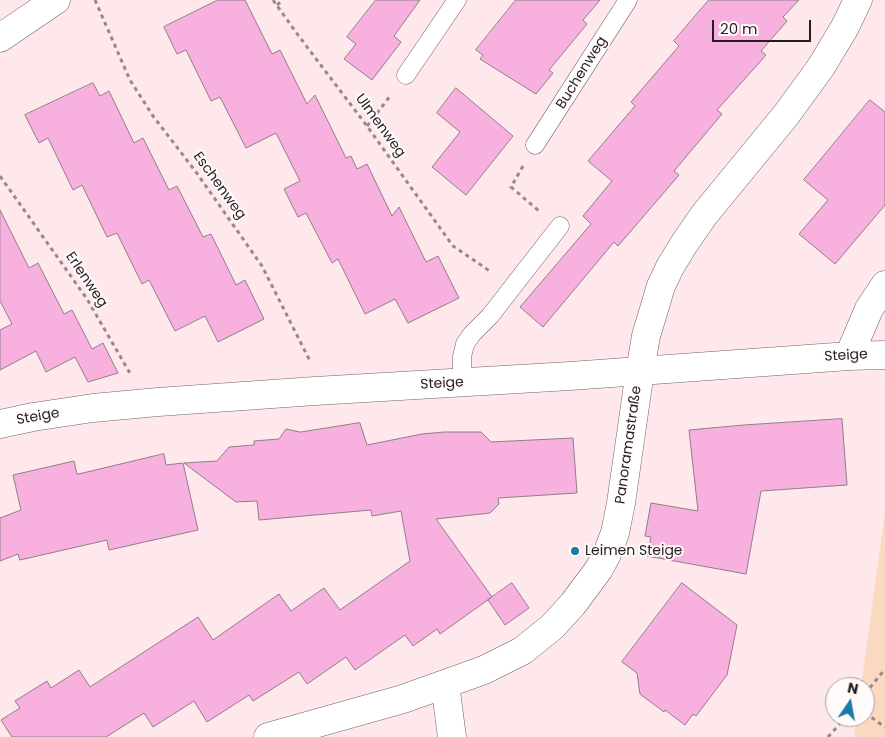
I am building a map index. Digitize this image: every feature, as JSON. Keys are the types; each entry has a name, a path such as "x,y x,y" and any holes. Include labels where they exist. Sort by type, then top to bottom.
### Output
{"street":[{"path":"0,38 56,0"},
{"name":"Panoramastraße","path":"268,737 403,699 484,670 522,651 552,627 573,604 599,569 615,533 646,336 661,286 670,267 704,215 786,116 821,67 845,27 858,0"},
{"path":"849,356 870,309 885,285"},
{"name":"Steige","path":"0,424 93,408 315,390 462,383 885,355"},
{"path":"445,684 452,737"}],"lane":[{"path":"406,75 457,0"},
{"name":"Buchenweg","path":"535,145 628,0"},
{"path":"462,383 462,357 466,344 472,334 490,316 560,226"}],"path":[{"name":"Eschenweg","path":"94,0 130,80 153,116 196,172 262,266 313,368 315,390"},
{"name":"Ulmenweg","path":"273,0 454,246 474,261"},
{"path":"277,5 283,0"},
{"path":"367,126 391,95"},
{"name":"Erlenweg","path":"0,176 87,299 134,381 139,404"},
{"path":"515,191 524,198"},
{"path":"875,682 885,669"},
{"path":"828,737 837,727"}],"shaded area":[{"path":"885,512 885,737 854,737 856,727 875,727 875,677 862,677"}],"building":[{"path":"218,0 245,0 272,54 280,50 307,104 315,95 346,158 351,156 357,169 367,164 392,216 399,207 426,262 438,256 459,298 408,323 395,299 365,314 338,259 332,263 306,213 298,217 284,189 300,181 276,133 246,148 220,97 211,101 186,50 177,54 164,27"},
{"path":"376,0 420,0 394,36 401,42 372,80 344,59 356,44 347,37"},
{"path":"516,0 600,0 583,20 587,24 549,70 553,73 536,94 480,59 483,55 476,50"},
{"path":"709,0 799,0 783,17 787,21 761,51 766,55 717,110 722,114 674,171 679,175 618,246 614,242 543,327 520,307 591,224 583,216 612,181 588,161 635,106 631,102 679,46 674,41"},
{"path":"93,83 100,96 109,91 134,143 143,138 169,190 177,186 203,237 211,234 236,285 245,280 264,319 218,342 205,316 175,331 149,280 142,284 117,233 107,237 82,185 73,190 48,138 39,143 25,115"},
{"path":"456,88 513,136 466,195 432,167 460,132 437,113"},
{"path":"870,100 885,112 885,205 835,264 799,234 828,200 804,180"},
{"path":"0,210 29,268 38,263 64,314 72,310 92,349 103,343 118,373 88,382 75,357 46,372 36,351 0,370 0,330 12,324 0,301"},
{"path":"842,419 847,485 761,491 746,574 647,556 651,537 645,536 651,503 698,511 689,430"},
{"path":"360,423 367,445 422,434 444,432 481,432 491,442 573,438 577,493 498,498 499,504 490,513 436,519 492,597 440,634 437,629 413,646 405,635 355,670 346,657 307,684 299,672 253,701 249,695 207,722 194,701 153,727 144,713 106,737 12,737 1,720 20,708 15,701 47,681 51,688 79,670 90,687 198,617 213,640 279,594 291,611 324,588 340,610 410,561 401,511 372,516 371,510 259,520 257,501 236,502 184,463 217,461 229,447 254,445 254,441 279,439 286,429 300,432"},
{"path":"164,454 166,465 183,463 198,530 109,550 107,540 20,560 18,554 0,561 0,518 21,510 13,475 74,461 77,474"},
{"path":"512,583 529,608 505,625 488,600"},
{"path":"682,583 737,625 727,675 696,716 693,714 685,725 640,694 637,673 622,662"}],"place":[{"name":"Leimen Steige","path":"575,551"}]}
